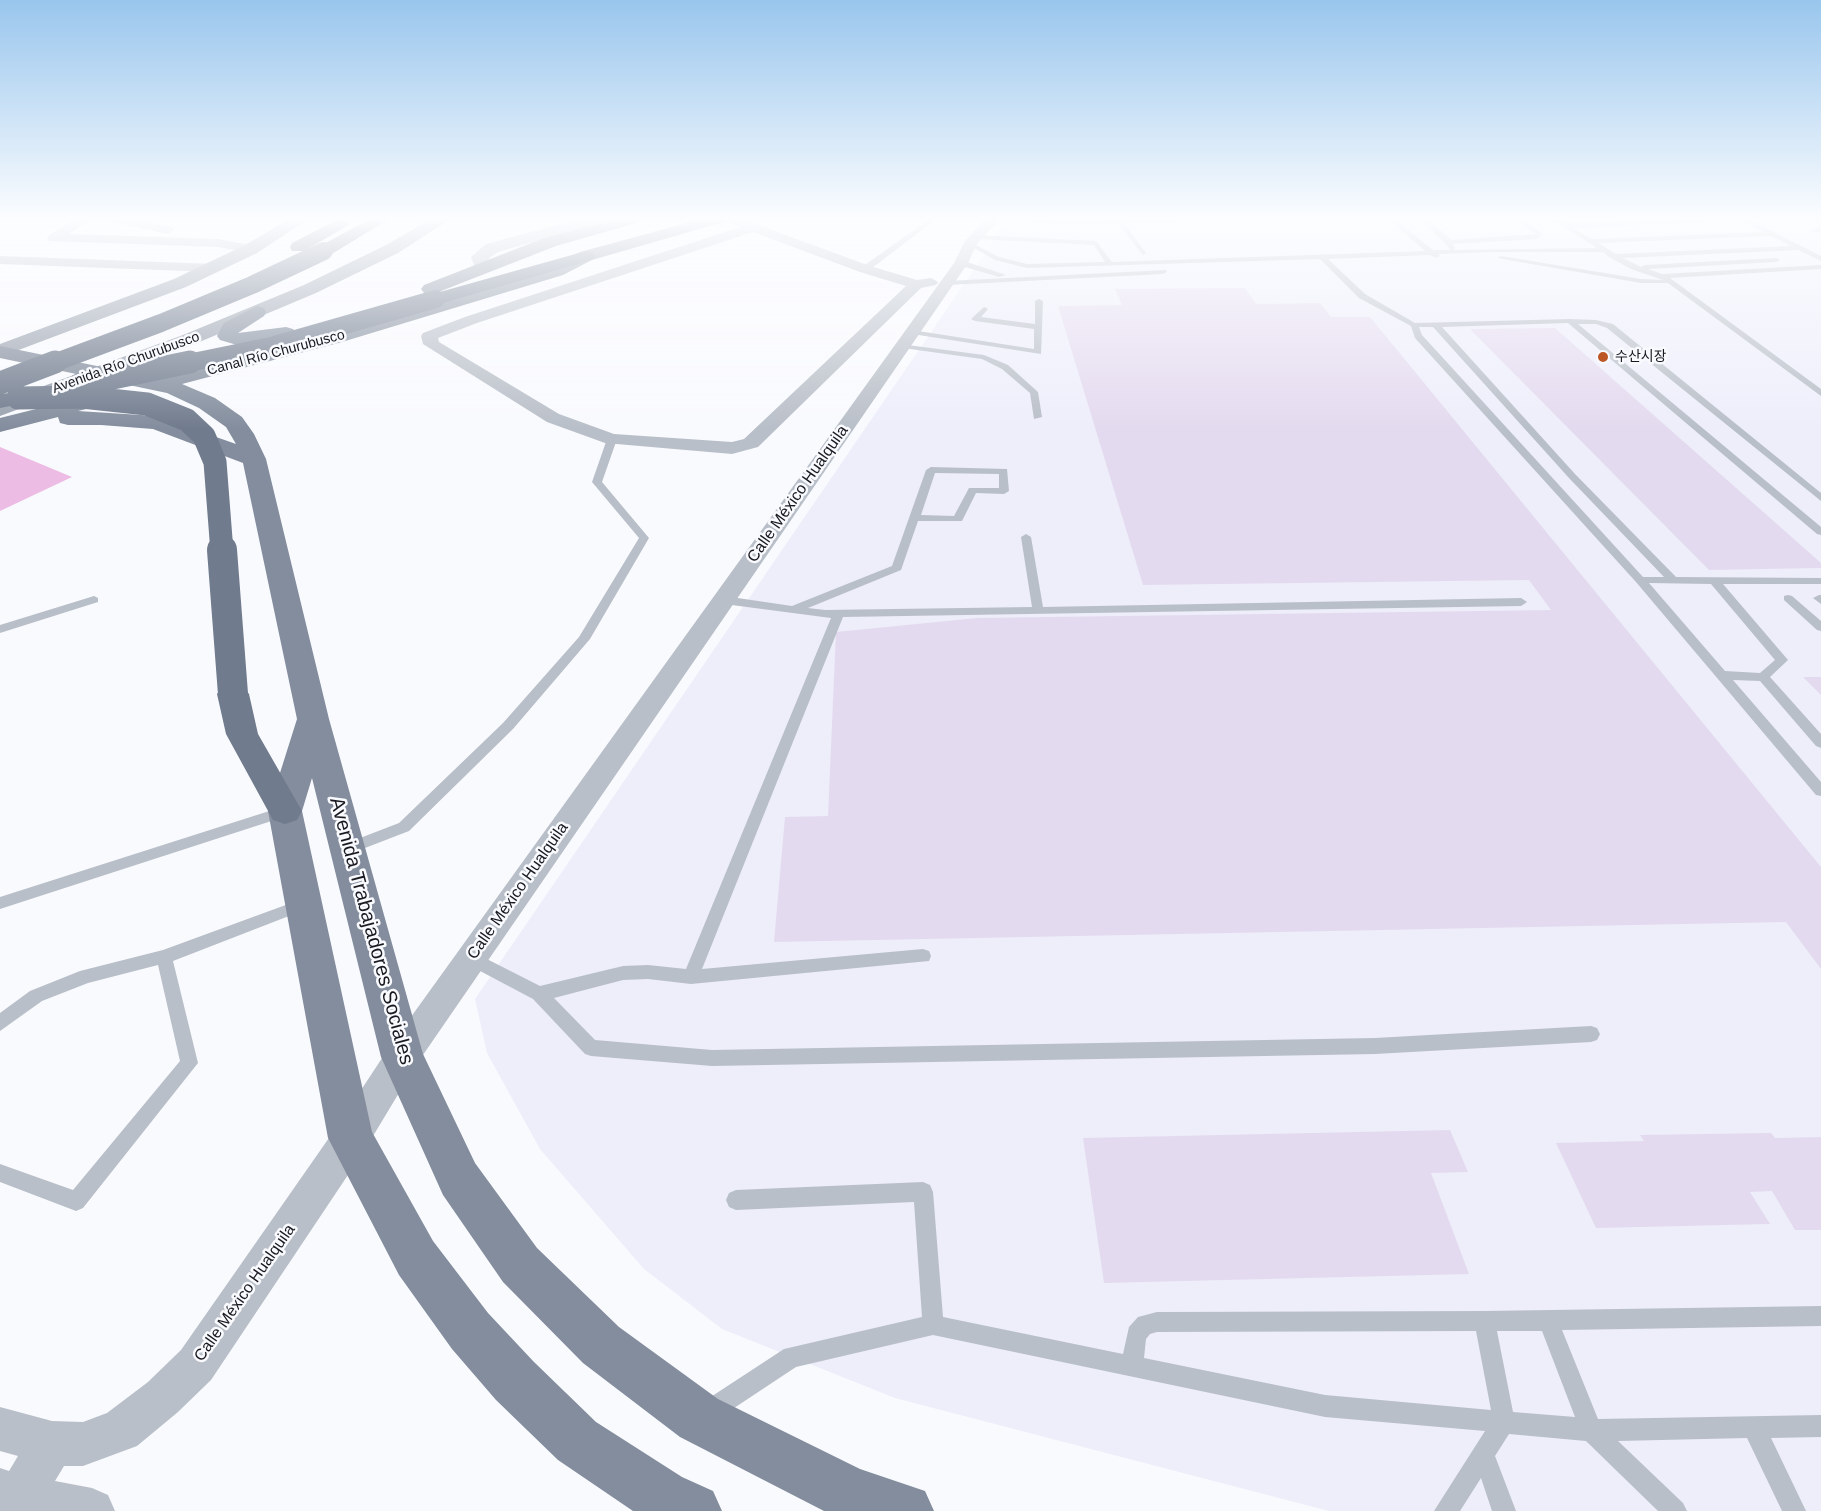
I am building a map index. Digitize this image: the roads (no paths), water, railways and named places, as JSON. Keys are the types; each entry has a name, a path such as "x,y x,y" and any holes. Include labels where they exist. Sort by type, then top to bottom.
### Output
{"highway":[{"path":"0,365 204,289"},
{"path":"4,406 161,324 244,289"},
{"path":"4,406 271,346 440,302"},
{"path":"4,406 82,397 147,404 187,420 204,436 215,462 233,694 243,734 285,811"}],"main road":[{"path":"0,352 166,289"},
{"name":"Avenida Río Churubusco","path":"4,406 97,374 257,312 310,289"},
{"name":"Canal Río Churubusco","path":"257,312 231,327 227,336 250,339 300,330 397,302 431,289"},
{"name":"Canal Río Churubusco","path":"4,406 156,384 272,356 440,302 491,289"},
{"name":"Avenida Trabajadores Sociales","path":"0,352 97,374 156,384 192,395 223,413 243,434 254,459 313,719 402,1057 459,1179 520,1265 601,1345 699,1418 837,1503 905,1511"},
{"path":"4,406 82,417 156,423 254,459"},
{"name":"Avenida Trabajadores Sociales","path":"313,719 285,811 351,1138 416,1257 470,1331 515,1381 577,1441 662,1497 693,1511"}],"street":[{"path":"566,289 429,336 430,344 553,418 612,439 732,448 751,443 910,289"},
{"name":"Calle México Hualquila","path":"0,1429 52,1443 83,1444 121,1430 164,1397 196,1365 351,1138 402,1057 943,289"},
{"path":"440,302 471,320"},
{"path":"52,1443 10,1494 92,1511"}],"lane":[{"path":"1355,289 1362,296 1414,325 1570,321 1596,322 1610,326 1821,498"},
{"path":"1682,289 1821,393"},
{"path":"908,339 1038,352 1039,301"},
{"path":"984,309 975,319 1039,327"},
{"path":"1570,321 1821,532"},
{"path":"1414,325 1418,336 1640,580 1821,791"},
{"path":"1436,325 1572,476 1671,578"},
{"path":"908,339 984,357 1005,367 1034,392 1037,417"},
{"path":"347,849 404,827 508,726 584,639 644,538 597,482 612,439"},
{"path":"793,610 897,568 932,470 1004,471 1004,491 973,490 958,519 916,518"},
{"path":"1026,537 1038,610"},
{"path":"1640,580 1671,578 1715,582 1821,581"},
{"path":"1715,582 1782,660 1763,677 1720,675"},
{"path":"1788,598 1821,627"},
{"path":"0,629 94,600"},
{"path":"724,600 838,614 1521,602"},
{"path":"691,977 838,614"},
{"path":"1763,677 1821,743"},
{"path":"0,903 285,811"},
{"path":"0,1023 36,996 86,976 164,957 303,905"},
{"path":"539,994 623,973 648,972 691,977 923,956"},
{"path":"0,1173 76,1201 189,1063 164,957"},
{"path":"471,958 539,994 591,1048 712,1058 1375,1046 1591,1034"},
{"path":"736,1200 923,1192 933,1325"},
{"path":"1132,1365 1136,1334 1145,1324 1157,1322 1484,1321 1821,1316"},
{"path":"1548,1320 1591,1430 1675,1511"},
{"path":"1446,1511 1504,1422 1484,1321"},
{"path":"699,1418 792,1357 933,1325 1325,1406 1591,1430 1821,1426"},
{"path":"1753,1426 1794,1511"},
{"path":"1483,1454 1504,1511"}],"place":[{"name":"수산시장","path":"1603,357"}]}
